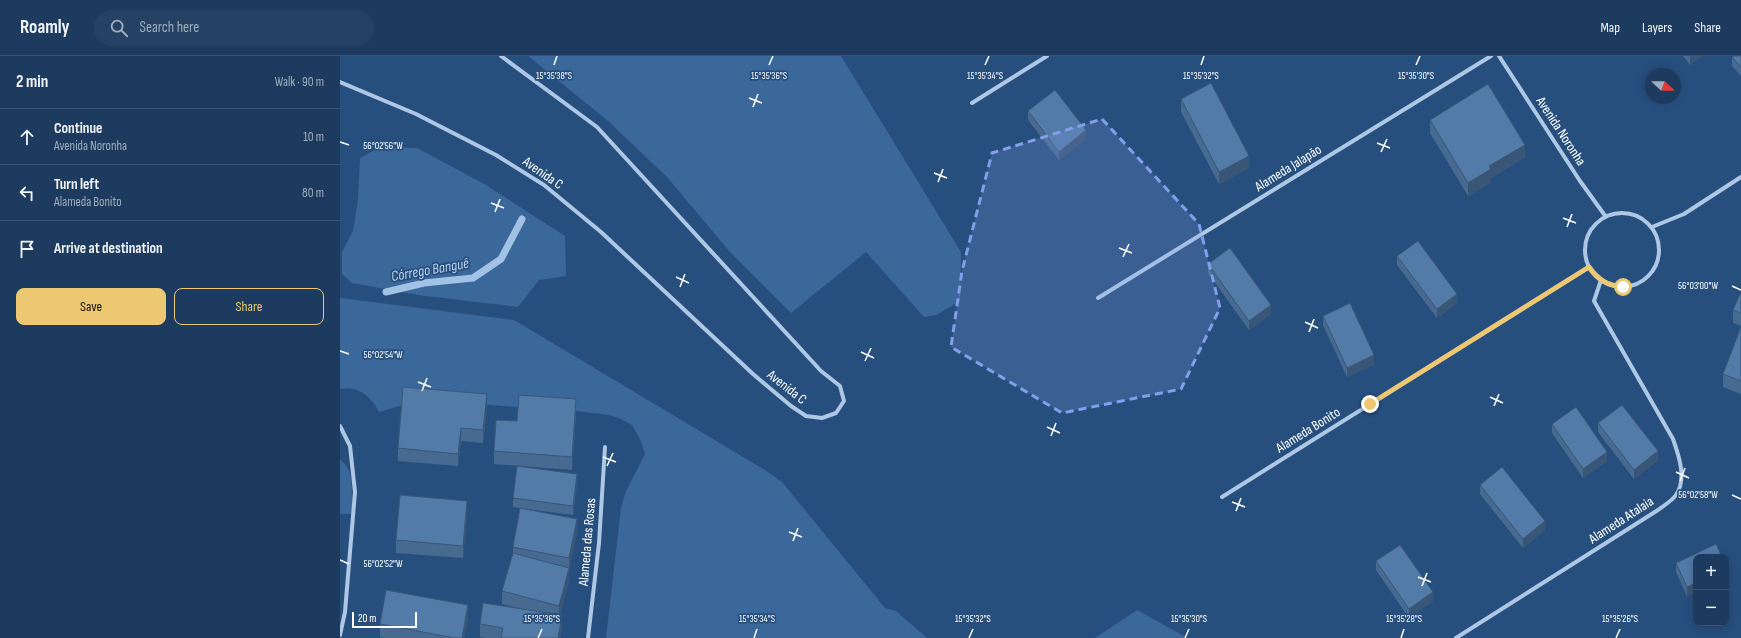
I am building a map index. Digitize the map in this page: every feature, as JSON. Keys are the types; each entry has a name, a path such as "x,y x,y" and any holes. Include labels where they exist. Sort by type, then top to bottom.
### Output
{"street":[{"name":"Avenida C","path":"340,82 416,114 496,155 544,185 601,232 753,374 790,406 806,416 822,418 836,413 844,401 840,386 821,371 597,127 501,56"},
{"path":"972,103 1047,56"},
{"name":"Alameda Jalapão","path":"1098,298 1491,56"},
{"name":"Avenida Noronha","path":"1499,56 1580,181 1606,217"},
{"path":"1652,227 1684,214 1741,177"},
{"path":"1618,213 1631,214 1642,219 1652,227 1657,238 1658,255 1652,271 1645,279 1634,285 1623,287 1611,286 1601,280 1589,267 1586,255 1586,244 1589,233 1596,223 1606,217 1618,213"},
{"name":"Alameda Bonito","path":"1222,497 1589,267"},
{"name":"Alameda Atalaia","path":"1456,638 1658,510 1676,495 1682,479 1679,458 1673,439 1594,301 1601,280"},
{"path":"340,426 350,446 355,492 345,612 340,635"},
{"name":"Alameda das Rosas","path":"588,638 599,543 605,447"}],"highlighted area":[{"path":"1102,119 1199,224 1220,308 1181,389 1062,413 951,347 962,271 992,153"}],"shaded area":[{"path":"528,56 841,56 961,252 960,301 936,315 924,317 866,252 791,313 730,252 667,177 607,120"},
{"path":"381,147 417,148 486,185 565,236 566,276 539,280 518,307 418,295 352,283 342,274 342,252 353,231 358,200 360,158"},
{"path":"340,298 514,320 765,470 782,482 885,608 896,611 927,638 606,638 621,508 626,491 645,454 640,439 632,425 610,415 576,411 419,400 379,412 364,393 347,388 340,389"},
{"path":"340,460 345,464 351,477 352,514 340,514"},
{"path":"1137,610 1184,636 1186,638 1095,638"}],"building":[{"path":"1741,56 1741,67 1732,57"},
{"path":"1211,83 1249,156 1219,172 1181,99"},
{"path":"1488,84 1525,145 1489,166 1491,169 1468,183 1430,120"},
{"path":"1055,90 1086,130 1059,152 1028,111"},
{"path":"1418,241 1457,294 1437,309 1397,256"},
{"path":"1230,248 1271,305 1249,321 1208,264"},
{"path":"1740,294 1741,295 1741,313 1733,310"},
{"path":"1350,303 1374,355 1347,368 1323,316"},
{"path":"1741,327 1741,381 1723,374"},
{"path":"403,387 487,394 483,430 461,428 458,454 398,448"},
{"path":"519,395 576,399 572,457 494,451 496,420 517,421"},
{"path":"1622,405 1658,451 1634,470 1598,423"},
{"path":"1576,407 1607,452 1583,469 1552,424"},
{"path":"517,466 577,474 573,506 513,498"},
{"path":"1502,467 1545,521 1523,539 1480,485"},
{"path":"400,495 467,501 463,546 396,540"},
{"path":"520,508 577,519 569,558 513,547"},
{"path":"1716,544 1721,554 1695,554"},
{"path":"1400,545 1433,592 1409,609 1376,561"},
{"path":"513,553 569,568 559,606 502,591"},
{"path":"1693,555 1693,584 1687,587 1676,563"},
{"path":"386,590 468,605 462,638 380,624"},
{"path":"483,603 562,615 558,638 501,638 503,628 480,624"}],"waterway":[{"name":"Córrego Banguê","path":"386,292 424,283 473,278 501,259 522,219"}],"route":[{"path":"1370,404 1589,267 1594,274 1611,286 1623,287"}]}
